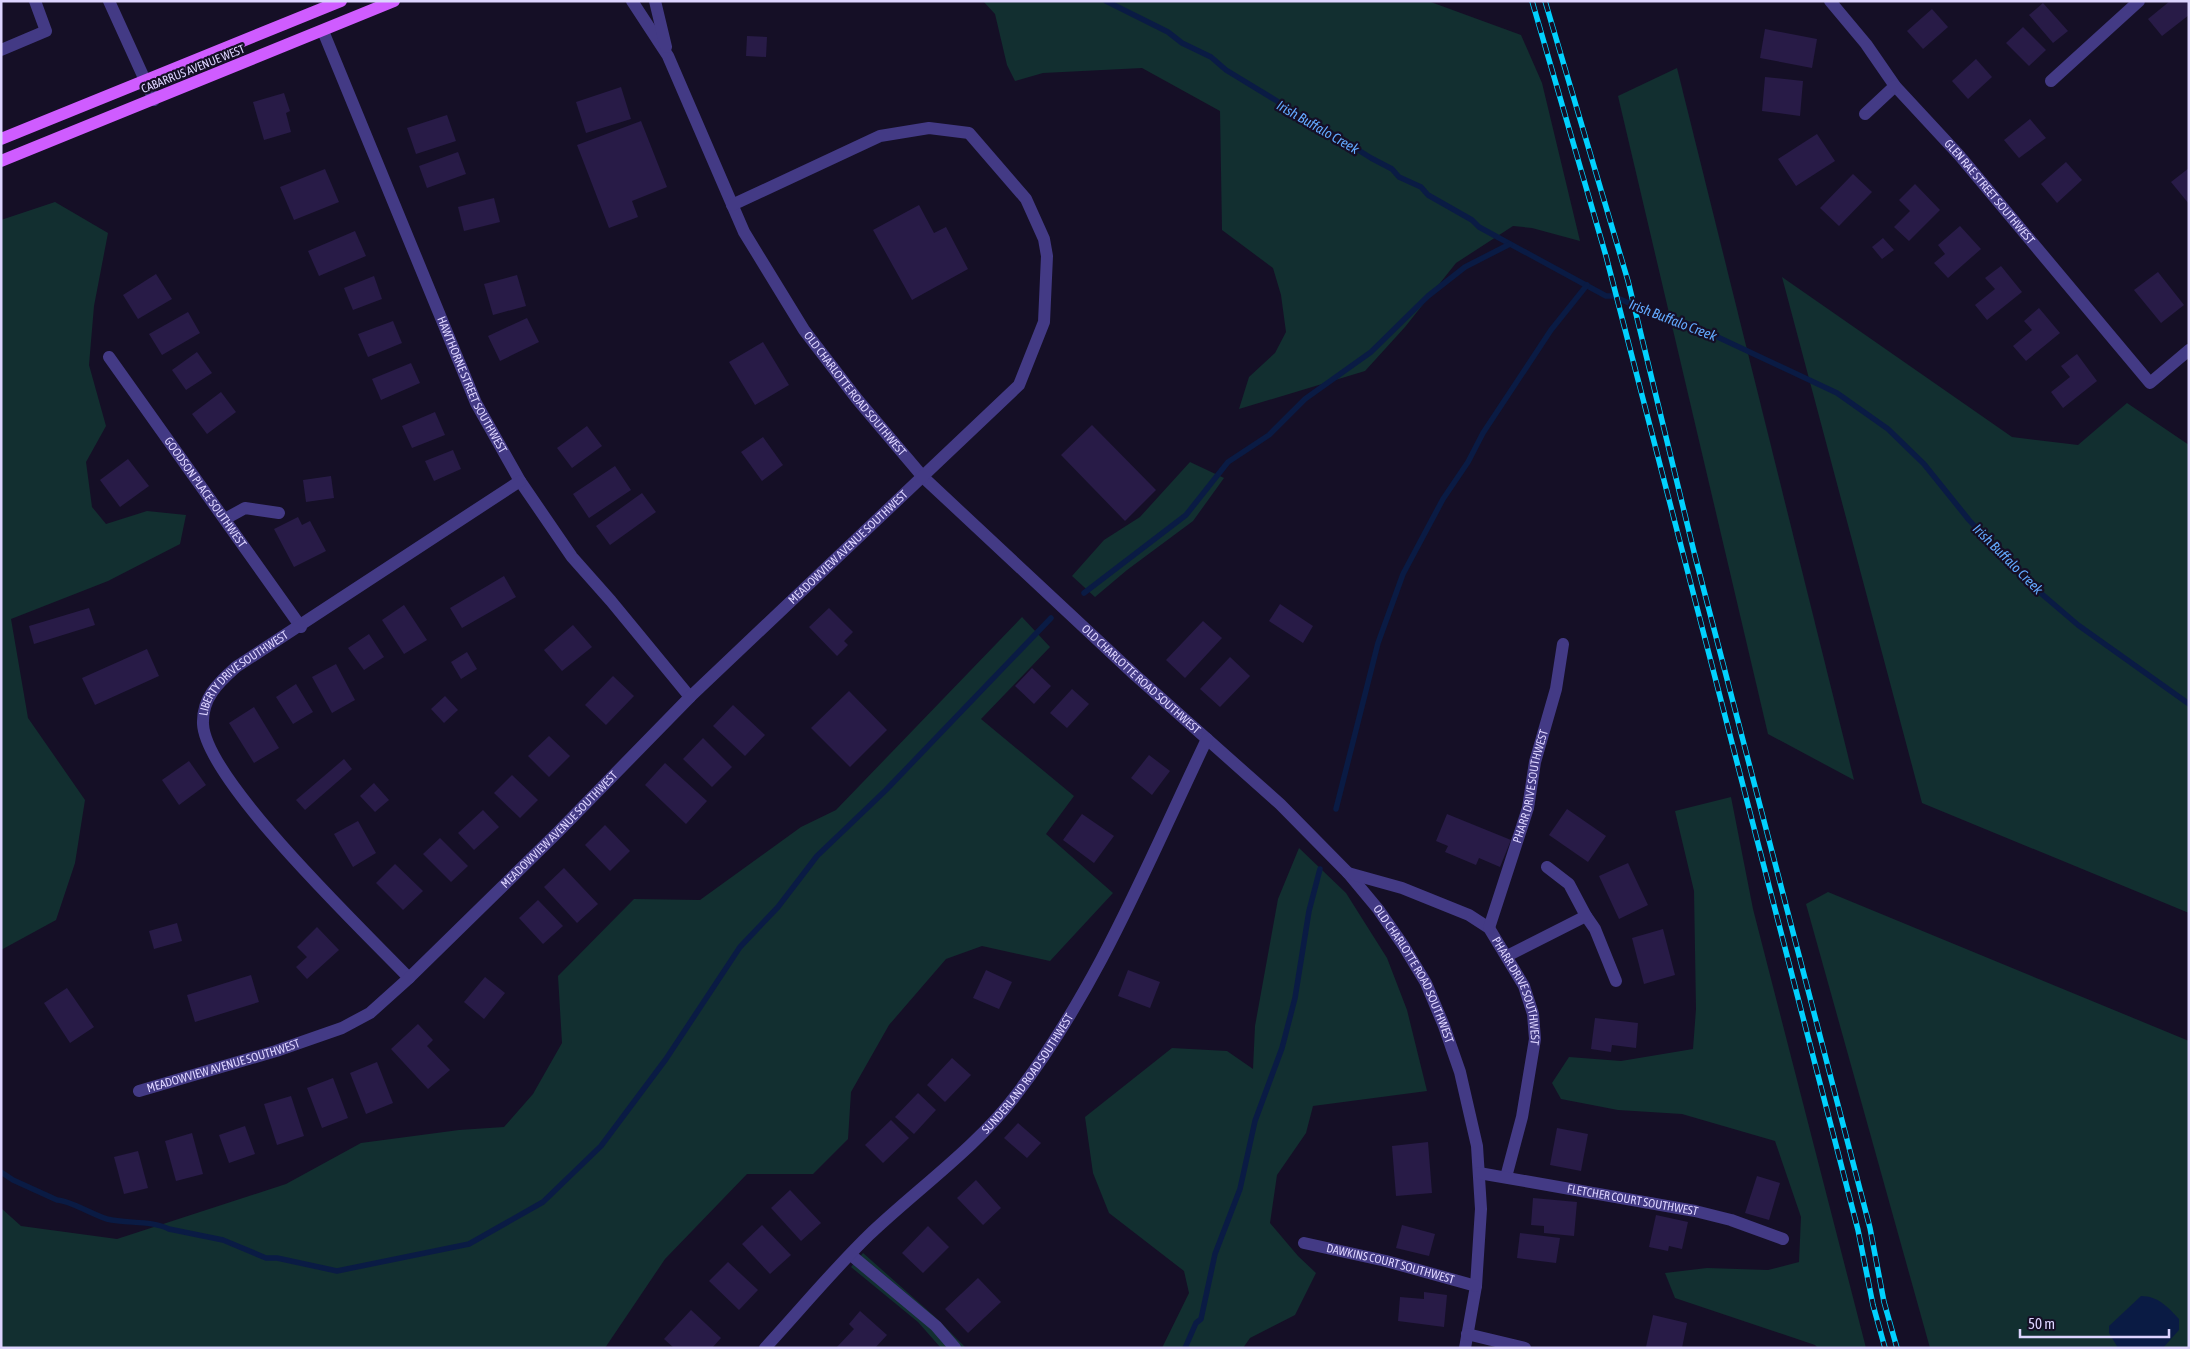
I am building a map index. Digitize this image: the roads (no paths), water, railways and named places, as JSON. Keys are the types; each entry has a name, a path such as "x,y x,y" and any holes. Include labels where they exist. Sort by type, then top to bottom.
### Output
{"main road":[{"name":"CABARRUS AVENUE WEST","path":"1,139 341,1"},
{"name":"CABARRUS AVENUE WEST","path":"1,161 323,32 394,1"}],"street":[{"path":"1,50 46,31 35,1"},
{"path":"109,1 154,100"},
{"name":"OLD CHARLOTTE ROAD SOUTHWEST","path":"632,1 668,56"},
{"name":"OLD CHARLOTTE ROAD SOUTHWEST","path":"655,1 668,56 744,232 804,330 857,399 923,477 1206,739 1280,804 1348,873 1378,909 1403,945 1433,1000 1460,1072 1477,1146 1481,1209 1476,1286 1465,1348"},
{"name":"GLEN RAE STREET SOUTHWEST","path":"1830,1 1866,44 1895,86 1959,156 2150,383 2189,350"},
{"path":"2051,82 2139,1"},
{"name":"HAWTHORNE STREET SOUTHWEST","path":"323,32 476,403 520,481 572,557 611,600 690,696"},
{"path":"1865,114 1895,86"},
{"name":"MEADOWVIEW AVENUE SOUTHWEST","path":"139,1091 276,1052 342,1028 370,1013 409,978 558,832 690,696 1019,385 1031,359 1044,322 1047,256 1044,239 1026,199 969,133 929,128 880,136 732,206"},
{"name":"GOODSON PLACE SOUTHWEST","path":"109,357 300,627"},
{"name":"LIBERTY DRIVE SOUTHWEST","path":"409,978 281,845 219,765 206,742 204,710 210,695 220,681 236,667 300,627 520,481"},
{"path":"225,519 245,508 279,513"},
{"name":"PHARR DRIVE SOUTHWEST","path":"1488,928 1528,808 1535,762 1556,689 1563,644"},
{"name":"SUNDERLAND ROAD SOUTHWEST","path":"766,1348 868,1236 988,1127 1015,1097 1060,1033 1106,949 1206,739"},
{"path":"1547,867 1568,884 1595,929 1616,981"},
{"name":"PHARR DRIVE SOUTHWEST","path":"1348,873 1402,888 1469,915 1488,928 1524,986 1533,1014 1535,1039 1522,1117 1506,1177"},
{"path":"1507,956 1586,916"},
{"name":"FLETCHER COURT SOUTHWEST","path":"1479,1173 1695,1211 1731,1220 1783,1239"},
{"name":"DAWKINS COURT SOUTHWEST","path":"1304,1243 1386,1261 1476,1286"},
{"path":"851,1255 936,1326 955,1348"},
{"path":"1467,1334 1525,1348"}],"water":[{"path":"2141,1296 2153,1298 2167,1306 2179,1319 2179,1330 2163,1348 2118,1348 2109,1333 2109,1326"}],"waterway":[{"name":"Irish Buffalo Creek","path":"1106,1 1168,32 1182,43 1211,57 1226,70 1277,101 1284,108 1320,126 1392,169 1399,177 1421,187 1428,195 1472,220 1479,227 1606,296 1613,296 1663,318 1692,325 1837,393 1888,429 1924,464 1969,520 2023,578 2078,625 2189,704"},
{"path":"1084,593 1186,515 1228,462 1269,435 1305,399 1371,352 1428,296 1465,267 1510,244"},
{"path":"1336,809 1378,643 1403,574 1443,499 1468,462 1483,433 1551,330 1587,285"},
{"path":"1,1172 13,1180 57,1200 68,1202 107,1219 155,1224 169,1229 223,1240 266,1258 277,1258 337,1271 469,1244 543,1202 601,1146 666,1059 740,947 778,907 817,856 886,790 1051,618"},
{"path":"1185,1348 1196,1323 1201,1319 1215,1254 1240,1189 1255,1121 1282,1048 1295,998 1309,911 1320,869"}],"railway":[{"path":"1532,1 1606,256 1858,1230 1873,1305 1885,1348"},
{"path":"1545,1 1628,281 1695,556 1870,1228 1884,1302 1897,1348"}]}
